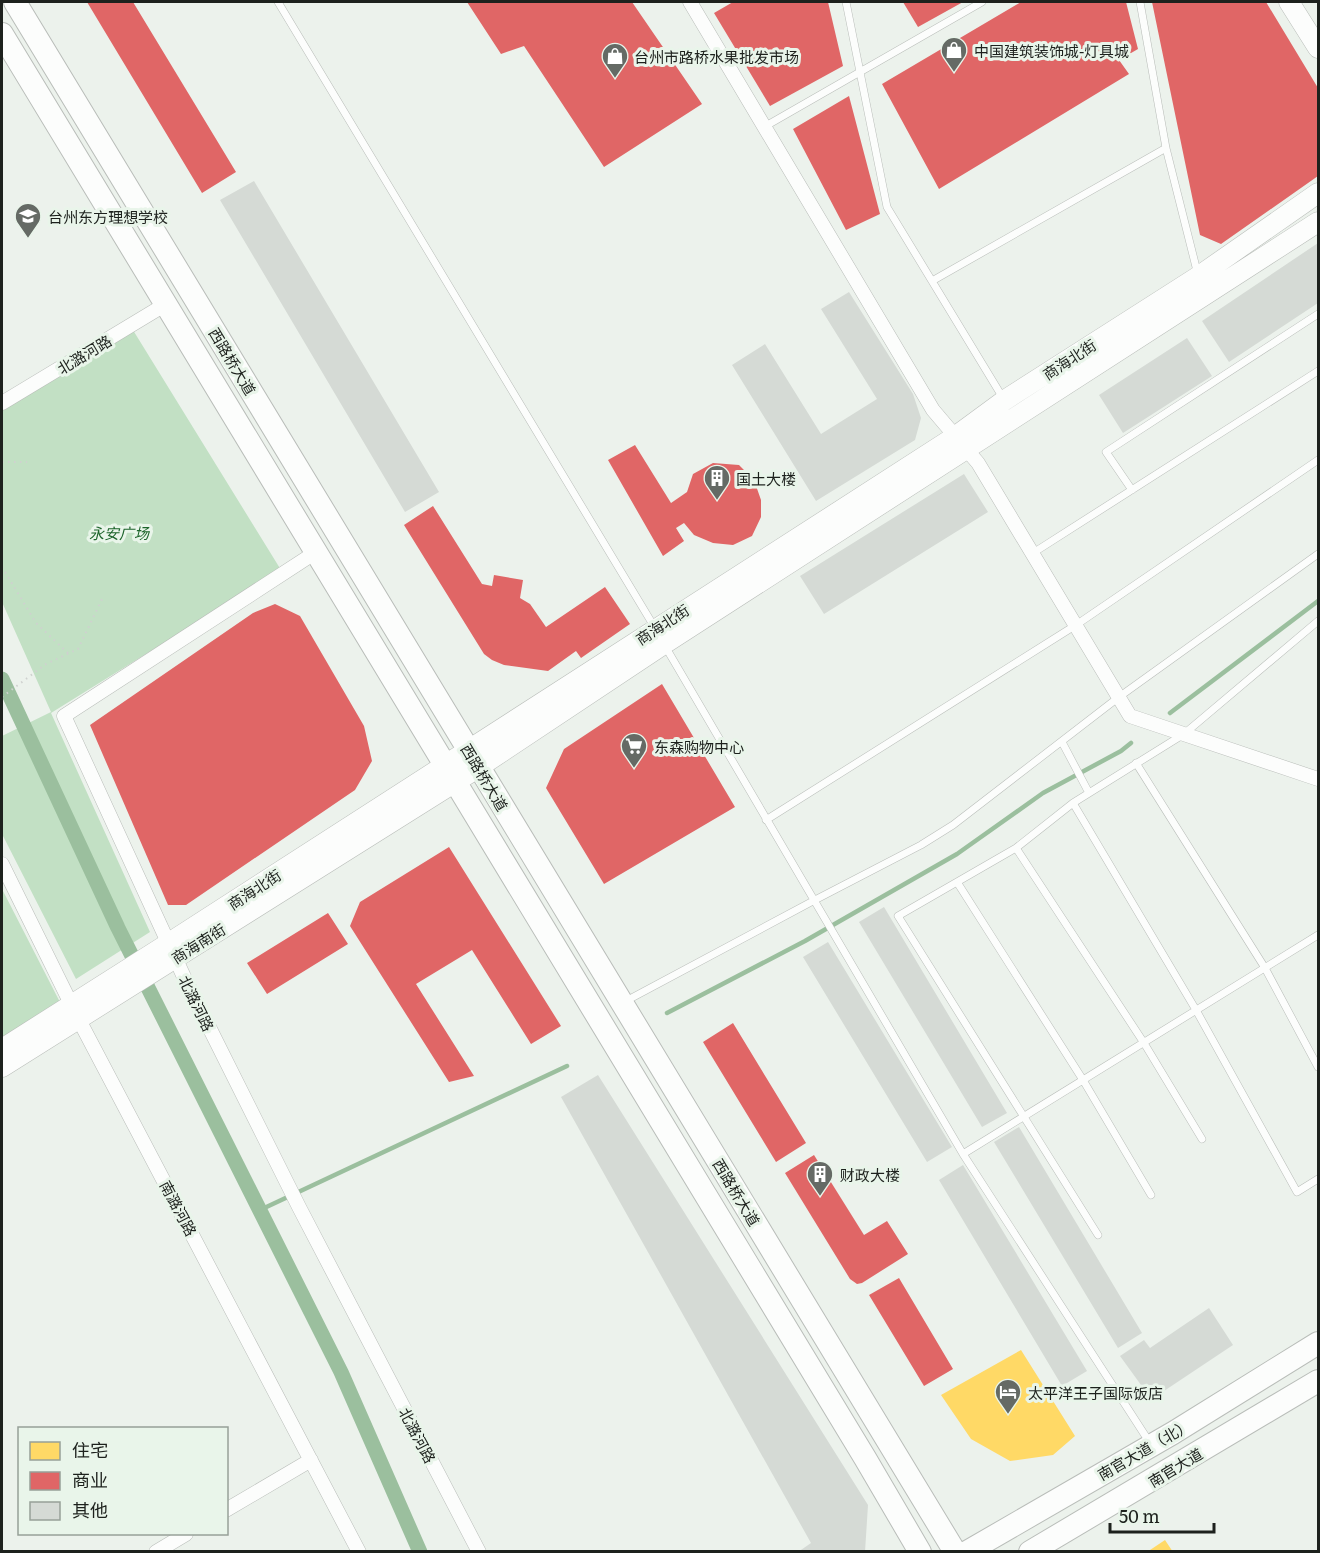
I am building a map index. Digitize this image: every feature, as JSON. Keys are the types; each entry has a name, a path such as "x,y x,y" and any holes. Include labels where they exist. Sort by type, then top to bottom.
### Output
{"main road":[{"name":"西路桥大道","path":"15,2 955,1551"},
{"path":"1289,2 1318,48"},
{"name":"西路桥大道","path":"2,34 920,1551"},
{"name":"商海北街","path":"961,443 1005,400 1199,276 1318,193"},
{"name":"商海北街","path":"168,953 450,774 961,443 1015,418 1318,222"},
{"name":"商海南街","path":"2,1067 75,1011 168,953"},
{"path":"2,1049 75,1011"},
{"name":"南官大道（北）","path":"967,1551 1152,1445 1318,1344"},
{"name":"南官大道","path":"1030,1551 1318,1381"}],"street":[{"path":"694,3 933,410 978,463 1130,716 1318,779"},
{"name":"北潞河路","path":"2,403 166,304"},
{"name":"北潞河路","path":"316,552 64,716 168,953 479,1551"},
{"name":"南潞河路","path":"2,864 75,1011 359,1551"},
{"path":"228,1509 312,1460"},
{"path":"156,1551 183,1535"}],"lane":[{"path":"278,2 660,637 963,1154 1152,1445"},
{"path":"846,2 887,207 1015,418"},
{"path":"765,127 982,2"},
{"path":"1140,2 1166,148 1204,296"},
{"path":"932,281 1166,148"},
{"path":"1132,490 1106,452 1318,314"},
{"path":"1033,553 1318,371"},
{"path":"766,820 1076,625 1318,460"},
{"path":"622,1004 921,845 953,825 1119,698 1318,554"},
{"path":"1098,1235 898,916 1016,848 1073,803 1184,734 1318,621"},
{"path":"1062,742 1089,793"},
{"path":"1136,763 1265,968 1318,1067"},
{"path":"1073,803 1196,1010 1298,1192 1318,1179"},
{"path":"1016,848 1144,1043 1202,1139"},
{"path":"957,882 1083,1080 1151,1195"},
{"path":"963,1154 1318,936"}],"path":[{"path":"2,462 27,462"},
{"path":"2,567 36,623 69,654"},
{"path":"2,697 46,664 78,649 104,597"}],"green space":[{"name":"永安广场","path":"128,322 281,570 51,713 150,932 76,979 2,834 2,736 51,712 2,602 2,399"},
{"path":"2,889 65,1012 2,1051"}],"building: 住宅":[{"name":"太平洋王子国际饭店","path":"1021,1350 1075,1436 1053,1455 1010,1461 971,1439 941,1395"},
{"path":"1165,1540 1173,1552 1147,1552"}],"building: 商业":[{"path":"87,2 133,2 236,172 202,193"},
{"name":"台州市路桥水果批发市场","path":"467,2 632,2 702,104 604,167 524,46 501,54"},
{"path":"733,2 828,2 843,66 770,106 714,13"},
{"path":"903,2 963,2 918,27"},
{"path":"1021,2 1126,2 1138,49 1119,60 1129,74 939,189 882,84"},
{"path":"1152,2 1266,2 1318,88 1318,176 1221,244 1200,235"},
{"path":"849,96 880,214 846,230 793,129"},
{"name":"国土大楼","path":"635,445 671,503 687,492 693,474 713,463 739,465 754,480 761,500 761,517 752,536 733,545 713,543 694,535 684,523 676,528 684,541 663,556 608,460"},
{"path":"433,506 482,584 492,586 494,575 523,580 520,598 530,604 546,627 605,587 630,624 581,658 576,651 548,671 504,665 492,660 484,654 404,525"},
{"path":"275,604 300,616 364,726 372,761 355,790 186,905 168,905 90,725 253,613"},
{"name":"东森购物中心","path":"662,684 735,807 604,884 546,788 564,749"},
{"path":"449,847 561,1026 531,1044 472,950 416,984 474,1076 449,1082 350,926 360,902"},
{"path":"328,913 348,944 267,994 247,963"},
{"path":"733,1023 806,1143 776,1162 703,1042"},
{"name":"财政大楼","path":"814,1155 864,1235 887,1221 908,1254 862,1283 857,1284 850,1279 785,1173"},
{"path":"899,1278 953,1369 924,1386 869,1295"}],"building: 其他":[{"path":"254,181 439,492 405,512 220,200"},
{"path":"1318,243 1318,303 1229,362 1202,321"},
{"path":"849,292 913,394 921,418 915,440 816,501 732,365 765,344 821,434 877,399 821,309"},
{"path":"1187,338 1212,376 1123,433 1099,395"},
{"path":"964,474 988,512 824,614 800,576"},
{"path":"884,907 1007,1113 982,1127 859,922"},
{"path":"828,942 952,1147 927,1162 803,957"},
{"path":"598,1075 868,1505 865,1552 798,1552 811,1543 561,1097"},
{"path":"1019,1127 1142,1333 1118,1348 994,1142"},
{"path":"963,1165 1087,1371 1062,1386 939,1180"},
{"path":"1209,1308 1233,1345 1158,1395 1149,1396 1120,1356 1144,1340 1150,1348"}],"waterway":[{"path":"1170,713 1318,601"},
{"path":"2,679 118,928 341,1372 420,1552"},
{"path":"667,1013 805,941 957,854 1043,793 1121,751 1131,743"},
{"path":"260,1210 567,1066"}],"place":[{"name":"中国建筑装饰城-灯具城","path":"954,73"},
{"name":"台州市路桥水果批发市场","path":"615,79"},
{"name":"台州东方理想学校","path":"28,239"},
{"name":"国土大楼","path":"717,501"},
{"name":"东森购物中心","path":"634,769"},
{"name":"财政大楼","path":"820,1197"},
{"name":"太平洋王子国际饭店","path":"1008,1415"}]}
